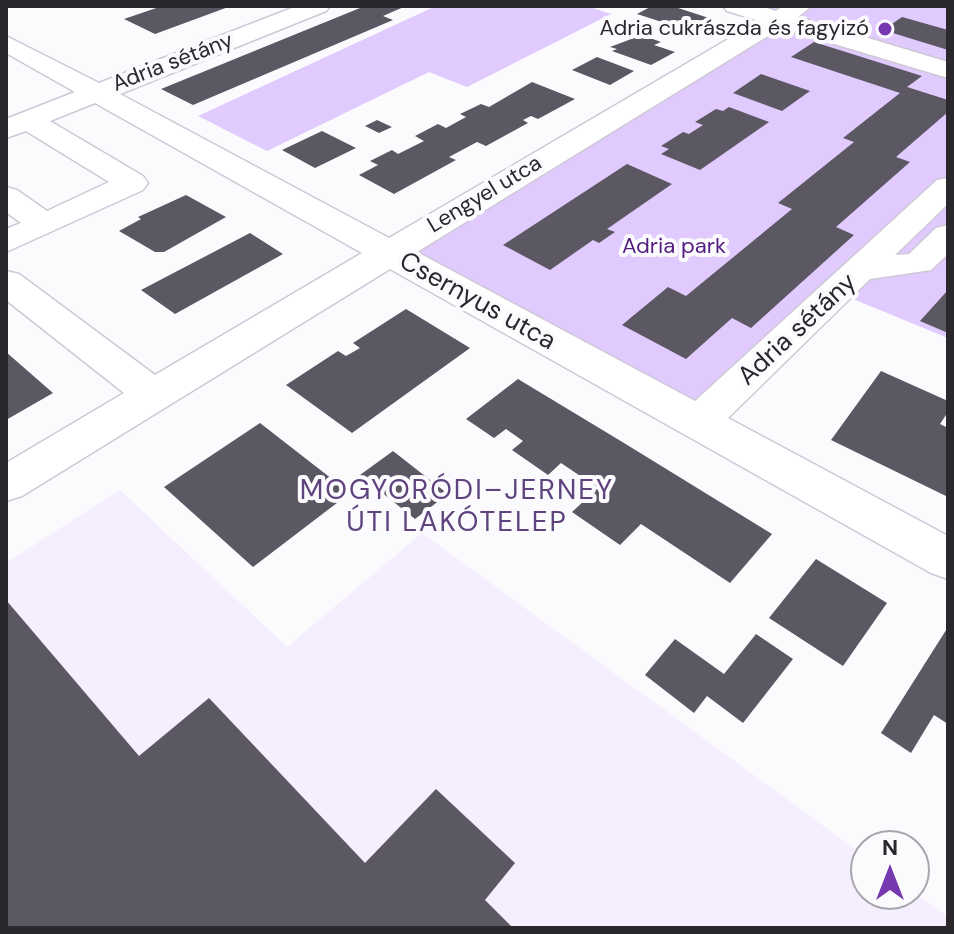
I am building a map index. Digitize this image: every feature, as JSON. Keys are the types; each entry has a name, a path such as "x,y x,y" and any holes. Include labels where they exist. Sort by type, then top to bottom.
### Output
{"street":[{"name":"Adria sétány","path":"17,124 318,6"},
{"path":"735,6 789,12 948,70"},
{"name":"Lengyel utca","path":"6,484 789,12"},
{"name":"Csernyus utca","path":"6,43 94,94 948,559"},
{"name":"Adria sétány","path":"6,242 132,183 17,124"},
{"path":"859,270 948,187"},
{"path":"6,197 44,224"},
{"name":"Adria sétány","path":"697,423 859,270 919,263 948,235"},
{"path":"6,282 153,395"}],"shaded area":[{"path":"120,490 287,647 422,533 850,845 850,910 930,910 930,904 948,917 948,928 6,928 6,563"}],"green space":[{"path":"436,6 587,6 611,14 467,87 429,72 267,151 198,116"},
{"name":"Adria park","path":"735,6 948,6 948,338 836,292 697,423 388,254 776,19"}],"building":[{"path":"162,6 231,6 155,34 124,19"},
{"path":"357,6 406,6 383,16 393,20 193,105 161,89 360,8"},
{"path":"652,6 672,6 715,20 693,32 637,14"},
{"path":"902,17 948,30 948,50 883,30"},
{"path":"642,35 661,42 654,45 675,52 651,65 612,51 617,49 610,47"},
{"path":"814,42 922,76 907,87 948,100 948,112 896,157 910,162 836,227 854,235 751,328 732,318 686,359 622,325 668,287 686,296 792,209 778,203 854,142 843,138 900,93 791,57"},
{"path":"597,57 634,71 610,85 572,70"},
{"path":"761,74 810,91 782,111 733,93"},
{"path":"532,82 575,99 538,119 531,116 523,120 528,123 486,146 477,142 449,157 456,160 394,194 359,175 378,165 370,161 392,150 398,154 424,141 415,136 438,124 446,128 466,117 460,114 481,104 489,107"},
{"path":"729,107 769,122 700,170 661,154 669,149 661,146 683,132 689,134 703,125 695,122 716,109 723,111"},
{"path":"377,120 392,127 379,133 365,126"},
{"path":"322,131 356,148 315,168 282,150"},
{"path":"627,164 672,184 607,229 615,232 599,243 593,240 550,270 503,245"},
{"path":"186,195 226,217 164,252 155,252 119,231 141,219 138,217"},
{"path":"250,233 283,254 175,314 141,290"},
{"path":"948,290 948,333 920,321"},
{"path":"406,309 470,348 352,433 286,385 338,351 346,356 360,348 353,343"},
{"path":"6,352 53,393 6,420"},
{"path":"881,371 948,401 948,412 940,424 948,428 948,497 831,440"},
{"path":"518,379 772,534 730,583 641,524 620,545 572,512 598,488 561,463 548,475 512,450 523,441 506,429 494,438 466,419"},
{"path":"260,423 350,493 253,567 164,487"},
{"path":"393,451 448,494 415,519 360,475"},
{"path":"816,559 887,603 843,666 769,618"},
{"path":"6,600 139,756 209,698 365,863 436,789 515,863 485,900 513,928 6,928"},
{"path":"948,627 948,724 934,715 911,753 881,733"},
{"path":"756,634 793,659 743,723 707,696 694,713 645,675 675,639 724,674"}],"place":[{"name":"Adria cukrászda és fagyizó","path":"885,29"}],"district":[{"name":"MOGYORÓDI–JERNEY ÚTI LAKÓTELEP","path":"457,508"}]}
